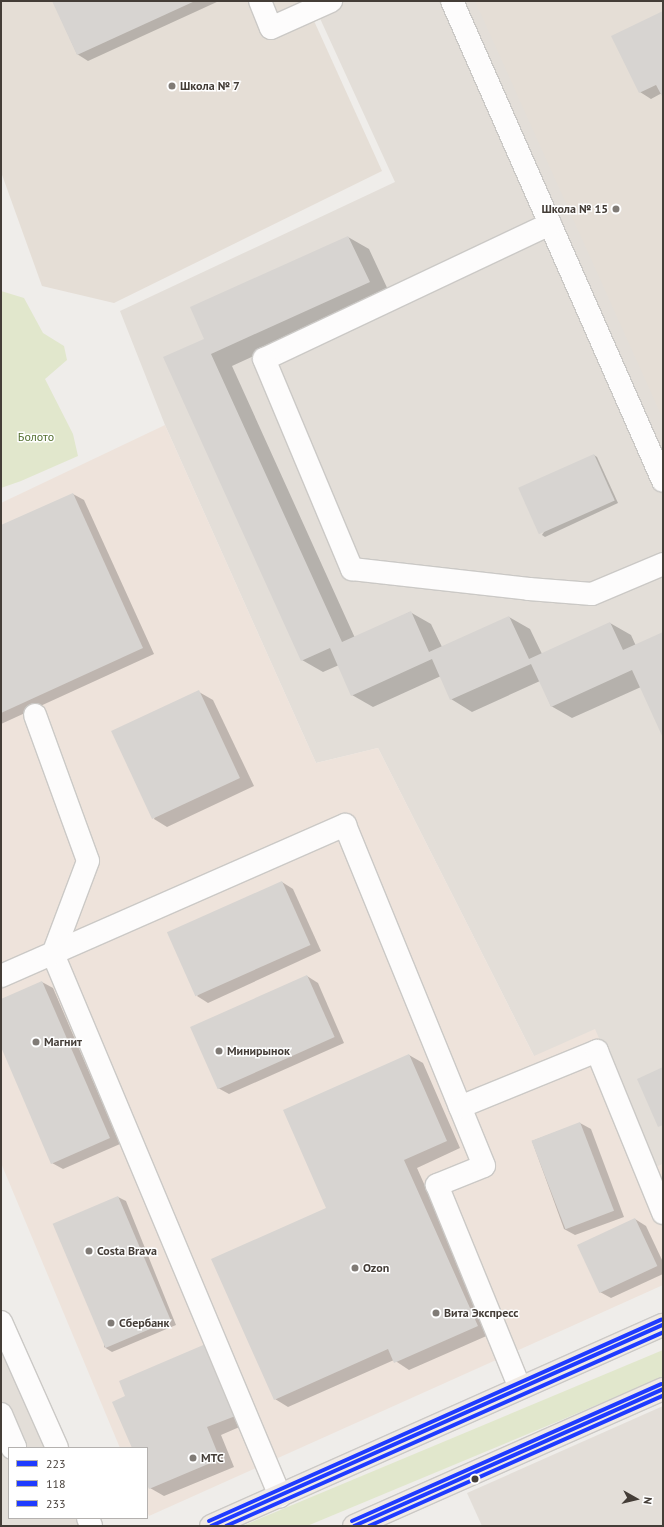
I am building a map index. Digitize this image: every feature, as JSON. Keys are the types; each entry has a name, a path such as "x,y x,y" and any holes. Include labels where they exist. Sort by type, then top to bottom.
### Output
{"main road":[{"path":"211,1526 663,1325"},
{"path":"354,1526 663,1389"}],"street":[{"path":"260,1 271,28 331,1"},
{"path":"452,1 663,481"},
{"path":"550,224 264,359 352,569 529,589 592,594 663,564"},
{"path":"35,715 88,861 53,954 280,1496"},
{"path":"1,976 345,825 484,1166 438,1185 520,1388"},
{"path":"460,1107 597,1051 663,1213"},
{"path":"1,1322 57,1447"},
{"path":"1,1414 15,1447"}],"shaded area":[{"name":"Школа № 7","path":"1,1 305,1 382,171 114,303 42,286 1,172"},
{"path":"312,1 663,1 663,1164 654,1168 534,1056 378,748 316,763 165,425 120,311 395,182"},
{"name":"Школа № 15","path":"475,1 663,1 662,417"},
{"path":"165,425 316,763 378,748 534,1056 595,1029 654,1168 663,1164 663,1285 149,1516 148,1447 120,1447 1,1163 1,503"},
{"path":"1,1348 46,1447 8,1447 8,1519 77,1519 80,1526 1,1526"},
{"path":"663,1406 663,1526 482,1526 467,1493"}],"green space":[{"name":"Болото","path":"1,291 24,298 43,333 64,346 67,360 45,379 73,434 78,456 21,481 1,488"},
{"path":"663,1350 663,1377 559,1421 307,1526 242,1526"}],"building":[{"path":"52,1 195,1 77,55"},
{"path":"663,11 663,98 656,85 639,93 611,36"},
{"path":"348,236 370,282 211,354 342,642 411,611 429,652 509,616 529,659 610,622 623,650 663,632 663,738 632,670 551,707 531,664 450,700 432,659 351,696 330,648 301,661 163,357 204,339 190,307"},
{"path":"594,454 615,501 539,534 518,488"},
{"path":"73,493 143,648 1,713 1,525"},
{"path":"199,690 240,778 152,819 111,731"},
{"path":"282,881 310,945 195,996 167,932"},
{"path":"307,975 335,1037 218,1089 190,1027"},
{"path":"42,981 110,1138 51,1164 1,1047 1,999"},
{"path":"409,1054 447,1141 404,1160 478,1326 394,1363 388,1349 274,1400 211,1259 326,1208 283,1110"},
{"path":"663,1067 663,1125 658,1127 637,1079"},
{"path":"580,1122 614,1211 565,1229 531,1141"},
{"path":"118,1196 171,1320 105,1348 53,1224"},
{"path":"635,1218 657,1266 599,1293 577,1245"},
{"path":"208,1343 238,1415 207,1427 220,1459 149,1489 148,1447 132,1447 112,1402 125,1396 119,1381"}],"transit line":[{"name":"233","path":"209,1521 661,1320"},
{"name":"223","path":"211,1526 663,1325"},
{"name":"118","path":"226,1526 663,1332"},
{"name":"233","path":"352,1521 661,1384"},
{"name":"223","path":"354,1526 663,1389"},
{"name":"118","path":"369,1526 663,1396"}],"place":[{"name":"Школа № 7","path":"172,86"},
{"name":"Школа № 15","path":"616,209"},
{"name":"Магнит","path":"36,1042"},
{"name":"Минирынок","path":"219,1051"},
{"name":"Costa Brava","path":"89,1251"},
{"name":"Ozon","path":"355,1268"},
{"name":"Вита Экспресс","path":"436,1313"},
{"name":"Сбербанк","path":"111,1323"},
{"name":"МТС","path":"193,1458"}]}
